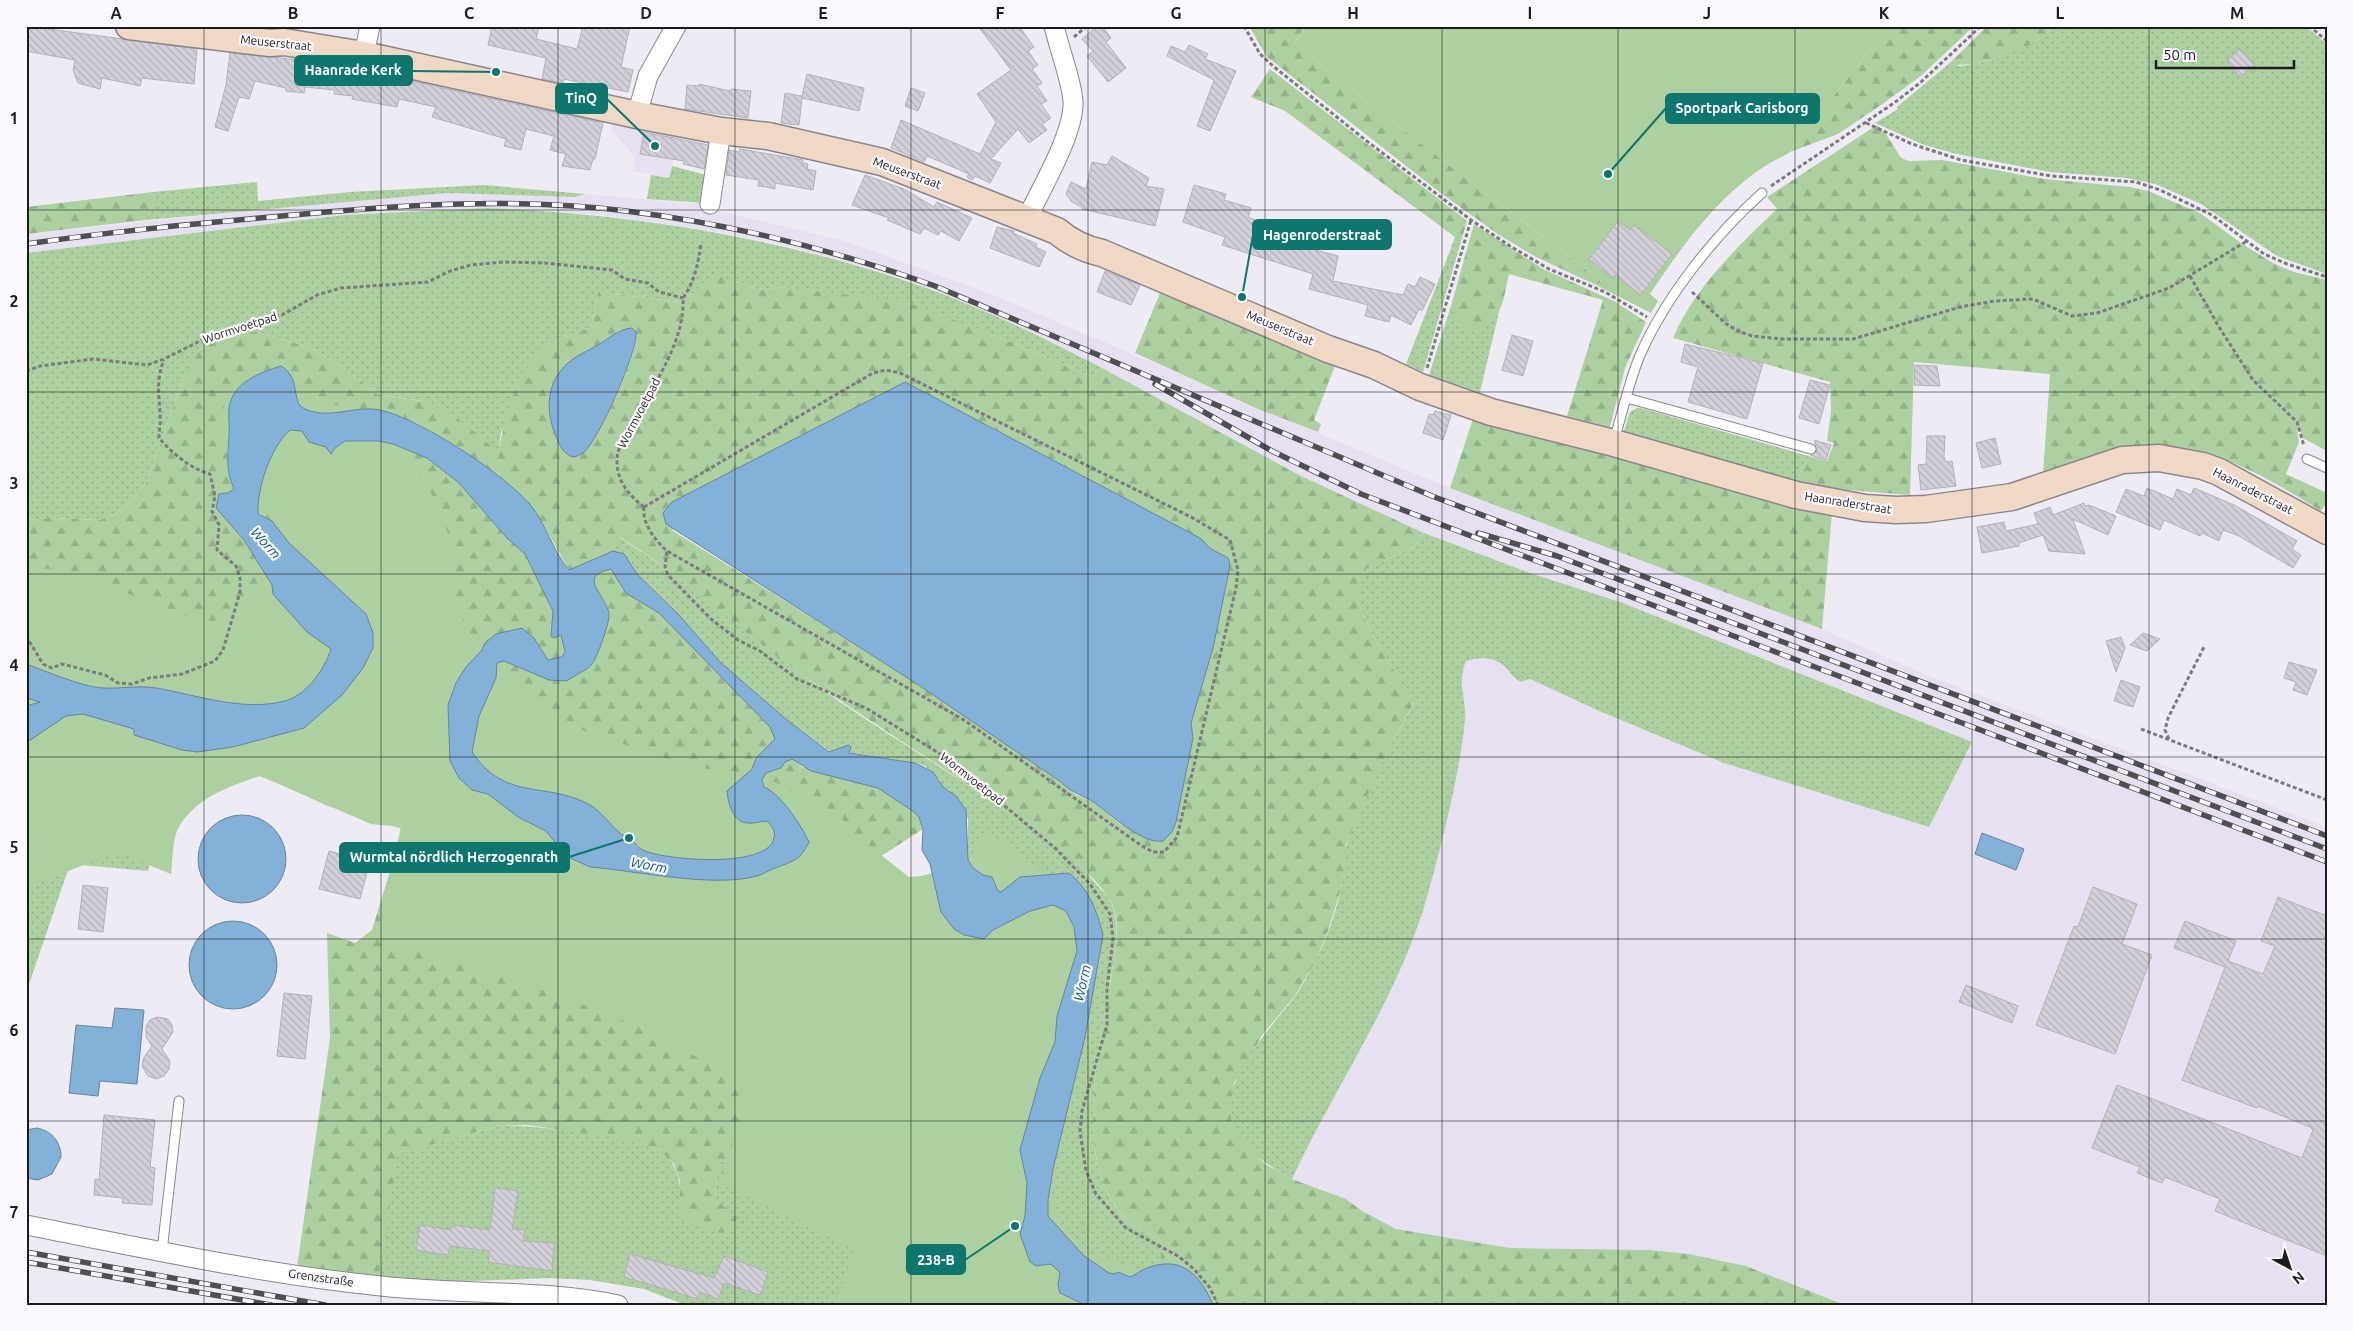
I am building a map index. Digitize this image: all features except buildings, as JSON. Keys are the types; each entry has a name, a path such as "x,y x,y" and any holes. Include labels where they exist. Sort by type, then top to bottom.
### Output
{"street":[{"name":"Meuserstraat","path":"128,26 270,43 284,42 364,55 637,115 721,130 768,136 882,162 1057,231 1070,242 1086,249 1102,253 1328,349 1374,365 1420,387"},
{"path":"364,55 370,26"},
{"path":"637,115 648,76 676,26"},
{"path":"1026,220 1058,153 1073,114 1073,99 1054,26"},
{"path":"710,204 721,130"},
{"name":"Haanraderstraat","path":"1420,387 1491,412 1614,443 1796,494 1865,508 1896,510 1974,504 2012,498 2122,460 2159,458 2203,466 2219,472 2324,526"},
{"name":"Grenzstraße","path":"26,1225 325,1280 439,1291 570,1298 618,1305"}],"lane":[{"path":"1614,443 1640,355 1656,322 1682,283 1726,230 1762,193"},
{"path":"1627,398 1811,449"},
{"path":"2307,459 2327,468"},
{"path":"162,1251 179,1101"}],"path":[{"path":"1072,39 1086,26"},
{"path":"1244,26 1260,54 1273,66 1471,220 1543,265 1605,292 1656,322"},
{"path":"1762,193 1921,82 1981,26"},
{"path":"2309,26 2327,41"},
{"path":"1866,122 1912,144 1961,160 2051,176 2109,179 2144,185 2160,190 2212,215 2264,254 2287,264 2327,277"},
{"path":"1420,387 1458,270 1471,220"},
{"path":"1682,283 1725,323 1738,331 1752,336 1854,339 1960,307 2001,301 2033,299 2063,314 2081,316 2146,297 2169,288 2247,242"},
{"name":"Wormvoetpad","path":"644,507 626,492 618,472 619,450 652,389 680,329 684,311 683,298 691,288 697,272 702,243"},
{"name":"Wormvoetpad","path":"26,371 40,366 93,359 147,365 164,359 210,336 282,315 317,294 341,288 428,282 450,271 503,262 545,263 612,270 626,279 648,283 659,292 683,298"},
{"path":"2190,276 2219,327 2253,380 2297,422 2307,459"},
{"path":"26,636 43,664 52,668 62,664 105,675 118,683 132,684 149,678 182,674 215,661 224,650 240,592 240,578 236,566 217,550 219,525 212,511 215,496 210,474 198,471 159,438 161,416 157,393 160,370 164,359"},
{"path":"886,370 900,373 1156,499 1230,540 1238,570 1236,588 1177,837 1164,852 1152,852 1142,846 964,720 667,551 652,534 643,514 644,507 873,373 886,370"},
{"name":"Wormvoetpad","path":"667,551 665,567 668,575 725,631 760,651 798,679 866,708 950,760 1056,849 1096,892 1110,914 1113,938 1107,988 1107,1025 1082,1111 1080,1131 1086,1171 1096,1194 1126,1228 1178,1256 1194,1269 1210,1288 1218,1305"},
{"path":"2169,740 2165,730 2168,718 2205,645"},
{"path":"2141,729 2327,800"}],"shaded area":[{"path":"611,118 680,131 669,178 633,171 635,157 612,131"},
{"path":"447,193 575,197 585,194 695,204 696,201 706,203 714,210 845,241 991,294 1425,478 1822,629 1927,675 2327,827 2327,1305 1845,1305 1746,1266 1689,1254 1650,1250 1510,1248 1396,1229 1362,1211 1346,1199 1292,1179 1310,1142 1465,717 1461,673 1466,661 1477,657 1496,660 1504,666 1514,679 1521,682 1530,679 1597,710 1967,755 1972,742 1623,603 1527,572 1424,533 1301,476 1071,352 980,311 908,282 780,244 633,219 589,214 487,208 345,215 26,253 26,234 333,202"}],"green space":[{"path":"1249,26 1306,26 1294,43 1384,115 1601,281 1598,286 1536,257 1499,235 1438,191 1267,57"},
{"path":"1306,26 1888,26 1790,152 1772,162 1734,190 1703,222 1650,294 1658,301 1651,313 1598,286 1601,281 1384,115 1294,43"},
{"path":"1888,26 1974,26 1922,75 1884,103 1838,134 1790,152"},
{"path":"1987,26 2054,26 2045,35 2019,52 1974,64 1954,65 1952,61"},
{"path":"2054,26 2305,26 2327,44 2327,274 2277,256 2201,204 2155,184 2127,178 2050,172 1957,154 1924,145 1875,123 1898,109 1897,107 1952,61 1954,65 1961,66 1998,58 2024,48 2046,34"},
{"path":"1270,69 1467,221 1458,252 1451,248 1455,237 1285,111 1251,97"},
{"path":"1877,125 1886,134 1901,158 1909,161 1942,160 2044,179 2130,187 2148,191 2200,213 2241,243 2273,263 2294,272 2327,280 2327,451 2301,437 2301,430 2297,430 2299,442 2286,474 2327,493 2327,502 2321,511 2257,474 2211,455 2188,449 2163,446 2126,448 2101,454 2043,474 2050,374 1914,362 1910,495 1835,489 1797,481 1809,456 1827,461 1834,443 1827,441 1831,411 1830,382 1673,338 1682,320 1705,285 1732,253 1777,209 1767,197"},
{"path":"672,166 710,176 706,203 647,199 651,175 669,178"},
{"path":"257,182 258,201 350,192 484,185 585,194 575,197 447,193 146,220 154,203 153,192"},
{"path":"153,192 154,203 146,220 26,234 26,207"},
{"path":"487,208 541,211 647,222 700,230 803,251 906,281 955,299 980,309 1100,367 1092,377 986,332 817,292 782,287 757,290 742,283 717,277 680,302 598,292 591,327 546,345 501,433 498,453 422,401 377,394 344,368 309,347 257,332 216,338 198,352 183,379 147,481 133,500 115,514 100,520 50,518 26,520 26,253 345,215"},
{"path":"1474,224 1543,269 1614,301 1646,322 1625,368 1610,427 1567,416 1603,300 1509,274 1502,305 1489,324 1474,332 1459,323 1451,306"},
{"path":"1451,248 1458,252 1423,372 1406,364"},
{"path":"717,276 742,283 757,290 782,287 906,302 986,332 1092,377 1100,367 1301,476 1424,533 1414,547 1366,569 1360,586 1358,596 1365,618 1381,649 1414,702 1382,763 1346,844 1341,889 1328,931 1315,962 1294,997 1263,1034 1234,1083 1230,1107 1232,1122 1244,1142 1265,1164 1292,1179 1346,1199 1362,1211 1396,1229 1510,1248 1650,1250 1689,1254 1746,1266 1845,1305 1213,1305 1199,1281 1187,1270 1171,1264 1161,1264 1161,1239 1129,1221 1109,1195 1097,1162 1093,1125 1094,1086 1117,928 1114,908 1110,900 1088,873 1035,830 792,667 671,572 620,537 613,551 569,570 537,514 525,500 458,447 419,425 381,410 334,414 303,409 281,366 255,375 237,417 229,446 227,460 234,489 216,508 244,540 272,585 331,649 26,587 26,520 50,518 100,520 115,514 133,500 147,481 183,379 198,352 216,338 233,333 257,332 309,347 344,368 377,394 422,401 454,415 498,452 509,404 523,372 546,345 591,327 598,292 680,302","holes":["620,330 636,332 631,358 605,418 586,449 578,456 566,449 554,432 549,404 554,382 567,366","905,382 1200,538 1211,549 1228,558 1230,564 1213,648 1191,723 1193,738 1176,822 1167,838 1158,842 1120,824 1095,803 1075,794 1061,782 917,684 672,530"]},
{"path":"1160,293 1335,366 1314,420 1321,424 1318,432 1258,409 1135,353"},
{"path":"1451,306 1463,325 1468,330 1474,331 1479,330 1485,325 1500,308 1480,392 1429,375"},
{"path":"258,372 358,414 395,447 431,493 455,550 454,595 465,626 487,658 517,690 582,730 668,759 725,773 765,777 840,817 858,837 909,877 917,877 969,862 980,839 986,834 1004,841 1061,886 1084,931 1059,1026 1048,1041 1044,1071 1050,1184 1060,1227 1081,1253 1148,1271 1189,1305 835,1305 854,1250 721,1184 749,1088 677,1046 602,1011 376,938 401,827 371,824 260,776 236,784 213,795 192,810 175,836 171,874 116,852 26,888 26,570 49,569 70,572 111,586 150,604 205,621 222,619 244,607 258,593 267,577 272,560 274,542 272,524 268,506 252,473 231,453 226,445 223,437 222,418 227,398 236,382 245,375"},
{"path":"1637,408 1809,456 1797,481 1624,431 1630,412"},
{"path":"1474,416 1832,512 1822,629 1450,488"},
{"path":"378,441 393,444 427,458 459,483 507,538 525,554 553,611 551,636 561,635 565,652 562,657 548,660 534,638 482,650 466,667 1057,1016 1055,1042 1040,1078 742,1163 718,1161 715,1198 737,1218 732,1228 722,1233 709,1231 687,1222 680,1214 680,1181 674,1164 659,1149 626,1140 528,1125 502,1125 398,1154 379,1276 297,1267 330,1038 327,933 355,943 372,930 403,829 325,805 283,784 253,774 263,738 272,521 258,514 257,498 261,483"},
{"path":"1424,533 1527,572 1623,603 1972,742 1929,827 1724,763 1597,710 1530,679 1521,682 1496,660 1481,658 1466,661 1462,677 1465,720 1459,763 1440,848 1417,928 1385,1002 1292,1179 1271,1167 1243,1142 1232,1120 1230,1108 1232,1094 1236,1080 1253,1050 1296,995 1318,954 1336,907 1342,882 1345,848 1353,825 1378,771 1414,703 1372,633 1360,605 1358,595 1366,569 1414,547"},
{"path":"619,537 669,571 836,699 1059,846 1078,862 1109,899 1115,914 1116,935 1098,1055 1094,1092 1093,1130 1098,1165 1109,1197 1130,1222 1161,1239 1161,1264 1146,1268 1137,1275 1083,1255 1048,1216 1048,1199 1053,1169 1077,1070 1092,991 1088,895 1069,873 1020,877 973,868 968,860 968,818 939,779 925,766 848,752 851,747 832,753 787,720 720,662 680,616 637,574 630,562 613,551"},
{"path":"611,569 626,593 659,612 770,727 775,739 756,758 752,769 743,778 474,736 497,663 504,661 542,677 564,681 593,664 609,617 607,606 594,586 594,579 601,571"},
{"path":"792,759 802,767 878,788 914,812 919,817 923,829 858,871 762,780 766,773 781,768 785,762"},
{"path":"26,776 157,831 148,871 70,864 26,993"},
{"path":"502,1125 609,1136 649,1145 660,1150 670,1160 680,1183 681,1197 715,1198 718,1161 742,1163 964,1305 685,1305 644,1289 590,1280 549,1278 424,1283 379,1276 397,1154"}],"water":[{"path":"632,328 636,332 635,342 625,375 607,414 590,444 584,452 573,457 564,451 560,445 550,415 550,396 556,378 561,370 575,358 618,332"},
{"name":"Worm","path":"281,366 292,377 298,401 305,409 324,413 361,409 380,410 397,415 418,425 465,452 488,468 526,500 537,514 569,570 613,551 624,554 637,574 680,616 720,662 787,720 829,752 849,745 851,747 849,753 915,763 933,772 944,788 955,795 966,810 968,860 973,868 983,875 992,877 998,891 1001,892 1020,877 1069,873 1076,879 1091,901 1103,935 1085,1037 1053,1169 1048,1200 1048,1216 1083,1255 1109,1273 1115,1274 1118,1272 1130,1277 1145,1269 1159,1265 1170,1264 1179,1266 1188,1270 1202,1284 1213,1305 1085,1305 1060,1293 1058,1285 1060,1273 1051,1264 1036,1266 1030,1262 1020,1234 1025,1216 1027,1183 1020,1150 1040,1078 1055,1042 1057,1016 1077,951 1074,927 1066,911 1053,905 1030,911 993,930 984,939 964,935 954,929 941,912 930,864 922,850 923,829 919,817 878,788 811,771 792,759 785,762 781,768 766,773 762,780 764,787 784,803 809,842 799,857 791,862 760,875 739,879 675,878 590,867 566,856 546,831 518,817 488,794 472,790 459,778 450,761 448,705 456,683 466,667 482,650 485,643 496,634 522,628 534,638 548,660 562,657 565,652 561,635 554,638 551,636 553,611 525,554 507,538 459,483 427,458 393,444 378,441 345,441 335,448 331,454 326,447 309,442 302,431 290,430 276,447 262,481 258,514 272,521 289,543 366,614 373,633 373,648 363,668 342,695 304,728 233,747 197,752 182,750 134,735 134,729 83,714 66,716 26,743 26,706 40,702 26,698 26,664 94,687 149,687 222,702 255,705 272,704 295,697 309,686 320,672 331,649 307,632 273,594 272,585 244,540 216,508 219,494 228,493 234,489 229,475 228,462 229,408 231,399 241,385 248,380","holes":["611,569 626,593 659,613 770,727 775,739 756,758 752,769 727,791 730,806 738,819 742,822 750,823 767,821 772,827 774,838 768,848 754,854 716,860 674,857 645,851 639,848 631,839 621,834 590,805 574,798 527,788 498,778 485,768 472,752 479,716 496,678 497,663 504,661 549,680 567,681 592,664 600,648 607,626 608,609 596,589 595,577"]},
{"path":"905,382 1200,538 1211,549 1228,558 1230,564 1228,576 1213,648 1191,723 1193,738 1176,822 1172,832 1163,841 1146,838 1127,828 1095,803 1069,789 917,684 666,524 663,513 672,502"},
{"path":"242,815 259,819 273,828 282,842 286,859 282,876 273,890 259,899 242,903 225,899 211,890 202,876 198,859 202,842 211,828 225,819"},
{"path":"1982,833 2024,849 2016,870 1975,854"},
{"path":"233,921 250,925 264,934 273,948 277,965 273,982 264,996 250,1005 233,1009 216,1005 202,996 193,982 189,965 193,948 202,934 216,925"},
{"path":"115,1008 144,1010 137,1084 100,1081 98,1096 69,1093 76,1025 112,1028"},
{"path":"42,1129 55,1138 61,1152 61,1157 52,1174 38,1180 26,1178 26,1130"}],"railway":[{"path":"26,244 93,235 335,211 501,203 584,207 666,216 783,240 859,261 935,286 1432,496 2327,836"},
{"path":"1155,384 1272,451 1361,494 2327,862"},
{"path":"1478,533 1557,556 2327,849"},
{"path":"26,1252 325,1305"},
{"path":"26,1262 271,1305"}],"place":[{"name":"Haanrade Kerk","path":"496,72"},
{"name":"TinQ","path":"655,146"},
{"name":"Sportpark Carisborg","path":"1608,174"},
{"name":"Hagenroderstraat","path":"1242,297"},
{"name":"Wurmtal nördlich Herzogenrath","path":"629,838"},
{"name":"238-B","path":"1015,1226"}]}
